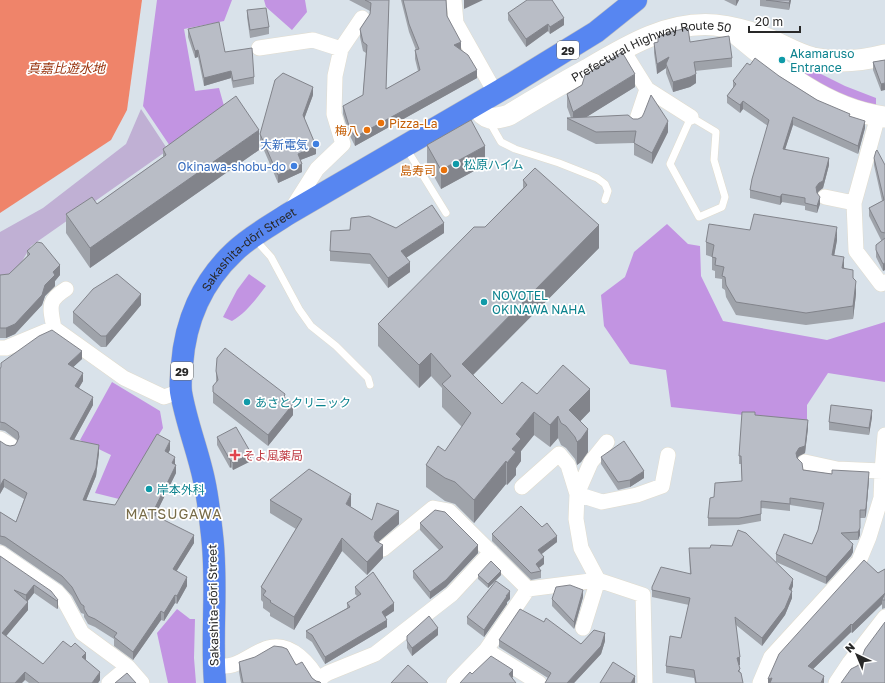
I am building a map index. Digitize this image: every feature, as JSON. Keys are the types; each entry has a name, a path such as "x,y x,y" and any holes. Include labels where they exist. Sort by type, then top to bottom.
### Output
{"main road":[{"name":"Sakashita-dōri Street","path":"214,675 215,585 212,535 204,480 181,391 183,352 192,314 199,298 221,266 234,251 253,237 288,214 405,146 482,111 496,94 596,32 636,0"},
{"name":"Prefectural Highway Route 50","path":"482,111 497,119 509,115 622,49 654,34 686,26 706,25 729,28 766,38 801,54 823,60 874,58 885,55"},
{"path":"729,28 779,68 814,92 846,106 882,116"}],"street":[{"path":"454,0 456,23 496,94"},
{"path":"288,214 317,168 343,144 334,114 335,76 341,50 362,18"},
{"path":"259,48 313,40 341,50"},
{"path":"622,49 647,89 691,117"},
{"path":"636,122 647,89"},
{"path":"882,116 854,203 856,251 881,284 885,282"},
{"path":"825,196 854,203"},
{"path":"66,289 56,296 50,308 54,328 124,378 164,397 181,391"},
{"path":"0,348 6,348 54,328"},
{"path":"760,683 771,657 858,561 869,537 881,498 885,435"},
{"path":"577,494 591,462 607,442"},
{"path":"522,487 559,454 568,465 577,494 576,520 581,548 598,580 584,628"},
{"path":"577,494 602,502 637,495 662,486 668,455"},
{"path":"805,462 837,469 882,471"},
{"path":"383,549 433,508 448,511 528,589"},
{"path":"214,675 269,647 285,647 301,657 311,668 319,681 328,673 375,654 452,594 491,552"},
{"path":"2,557 58,592 82,633 128,667 142,683"},
{"path":"454,683 486,650 528,589 598,580 643,596 645,683"},
{"path":"836,683 854,656 885,617"},
{"path":"486,650 538,683"},
{"path":"109,683 128,667"}],"lane":[{"path":"482,111 501,142 515,149 559,163 597,178 605,184 608,190 606,200"},
{"path":"691,117 716,132 714,160 725,197 722,207 699,217 670,164 691,117"},
{"path":"405,146 446,213"},
{"path":"253,237 271,257 306,320 321,335 336,346 368,378 370,385"}],"shaded area":[{"path":"157,0 232,0 224,21 184,29 195,91 219,88 226,113 170,146 143,106"},
{"path":"264,0 305,0 307,12 292,30 266,7"},
{"path":"793,60 845,86 876,98 876,105 851,99 821,85 790,66"},
{"path":"141,109 168,150 31,246 21,263 2,283 0,283 0,232 43,208 126,144"},
{"path":"667,224 688,244 700,246 701,276 723,321 827,340 885,322 885,382 828,373 807,405 807,422 671,407 666,370 630,364 604,326 601,295 625,277 634,252"},
{"path":"249,274 266,286 242,314 232,321 223,317 237,290"},
{"path":"112,382 160,411 163,428 119,499 95,493 111,455 80,440"},
{"path":"177,609 190,619 195,619 194,658 196,683 168,683 157,633"}],"water":[{"name":"真嘉比遊水地","path":"0,0 142,0 127,110 111,140 0,213"}],"building":[{"path":"365,0 389,0 386,89 420,70 415,50 419,49 409,24 403,0 446,0 447,16 461,42 454,45 468,55 477,70 355,137 349,126 343,106 363,95 367,45 363,42 360,29 370,14 371,3"},
{"path":"527,0 552,0 564,18 550,27 548,24 526,39 508,13"},
{"path":"766,0 790,0 789,3"},
{"path":"266,8 269,27 250,30 247,10"},
{"path":"219,22 225,52 252,48 254,77 233,81 231,71 204,78 198,50 195,51 188,29"},
{"path":"688,28 690,42 729,36 732,58 694,62 696,74 673,82 666,64 669,57 657,64 654,43 658,42 658,37"},
{"path":"622,52 635,74 573,112 567,94 582,85 585,75"},
{"path":"755,58 779,76 817,100 850,114 849,116 865,121 858,146 793,117 783,149 829,158 823,181 816,187 817,193 820,197 817,206 805,203 805,198 782,194 780,197 750,190 769,120 743,101 740,105 727,96 736,84 733,81 747,63 750,65"},
{"path":"885,60 885,83 881,84 873,62"},
{"path":"283,73 313,87 303,115 316,146 298,154 302,164 278,175 260,134 275,80"},
{"path":"651,95 668,121 652,153 634,143 636,131 596,132 567,118 628,115 633,119 638,119 642,117"},
{"path":"236,96 259,130 90,248 66,214 92,197 97,204 166,155 163,149"},
{"path":"471,120 485,146 441,170 427,145"},
{"path":"877,150 885,165 885,233 881,232 869,208 884,200 874,158"},
{"path":"535,168 599,225 462,364 502,404 522,382 537,394 563,365 590,389 569,410 588,429 577,442 566,426 561,423 558,416 550,425 534,412 516,434 521,439 512,449 516,452 507,463 506,461 474,500 455,482 445,478 426,465 438,446 445,451 471,413 442,384 451,376 431,353 419,365 378,324 474,227 485,227 527,185 523,180"},
{"path":"432,205 444,223 401,251 410,262 388,278 370,254 330,251 331,231 350,230 351,218 369,216 396,228"},
{"path":"754,214 837,227 832,255 844,257 842,268 853,270 853,278 856,281 853,306 806,313 736,302 726,285 725,277 722,276 724,267 715,265 716,258 712,257 714,245 706,242 709,224 750,230"},
{"path":"885,238 885,263 883,264 876,250 876,245"},
{"path":"37,242 42,243 60,265 53,272 55,275 45,285 42,295 15,324 6,328 0,328 0,275 9,274 30,254 27,251"},
{"path":"117,274 141,294 106,336 101,336 73,312 93,289"},
{"path":"52,330 82,351 68,364 83,373 75,386 93,397 70,439 99,445 96,468 83,500 115,505 157,434 170,441 165,451 175,457 172,463 176,465 152,514 194,535 173,569 187,577 177,596 175,595 164,613 161,611 133,652 114,637 117,633 88,616 84,606 81,604 72,587 62,576 5,537 0,536 0,512 16,522 27,493 4,479 0,486 0,441 6,445 15,445 19,437 18,432 5,423 0,422 1,363 39,336"},
{"name":"あさとクリニック","path":"225,348 285,394 284,397 293,404 268,435 213,392 213,386 218,380 216,371 217,358"},
{"path":"831,405 872,410 869,428 829,422"},
{"path":"742,412 755,412 755,415 808,420 805,446 799,448 796,453 797,458 802,463 803,470 832,474 832,470 869,472 866,508 865,510 860,510 860,528 858,532 841,533 853,544 851,549 826,577 776,554 784,534 812,544 818,530 824,503 790,498 790,504 761,501 761,514 739,518 708,518 710,498 714,497 715,483 742,481 741,456 739,456"},
{"path":"236,427 251,453 233,463 217,437"},
{"path":"624,441 644,471 630,480 618,482 601,457"},
{"path":"309,469 351,494 346,504 372,520 377,503 399,511 375,532 374,537 376,541 383,545 367,562 342,538 294,617 270,602 271,601 263,595 266,591 261,587 302,519 270,500"},
{"path":"521,506 542,527 547,523 557,536 538,550 544,557 536,564 541,571 531,573 492,534"},
{"path":"435,510 445,512 478,545 446,580 430,592 413,571 443,547 420,523"},
{"path":"738,530 746,533 793,579 789,589 792,591 785,608 762,638 735,617 740,657 737,658 740,669 738,671 741,673 743,683 696,683 694,670 666,666 670,636 681,638 690,598 652,590 652,587 661,567 691,574 689,548 710,548 711,545 732,546"},
{"path":"0,556 51,591 58,600 57,601 34,585 26,595 14,590 28,602 2,633 43,664 63,641 71,647 75,643 86,653 82,657 100,672 92,683 39,683 25,672 15,683 0,683"},
{"path":"864,560 878,573 885,569 885,593 808,666 824,676 821,683 770,683 772,678 768,679 779,654"},
{"path":"491,561 501,571 488,584 478,575"},
{"path":"373,572 394,603 382,612 387,620 325,657 312,635 306,631 350,607 347,603 361,594 355,587"},
{"path":"496,581 510,591 484,630 467,617"},
{"path":"570,585 583,590 574,622 552,599 556,587"},
{"path":"885,593 885,600 882,600"},
{"path":"520,609 544,622 546,618 581,644 594,630 605,633 601,646 567,683 545,683 551,673 499,640"},
{"path":"429,616 438,628 412,648 407,641 407,636"},
{"path":"885,622 885,683 841,683 851,669 859,665 865,649"},
{"path":"274,646 287,649 296,665 302,662 312,678 321,683 243,683 239,662 255,657"},
{"path":"491,656 513,670 509,674 516,683 460,683 470,672 472,674"},
{"path":"613,662 635,676 631,683 600,683"},
{"path":"408,665 428,683 391,683"},
{"path":"127,673 136,683 115,683"}],"place":[{"name":"Akamaruso Entrance","path":"782,60"},
{"name":"Pizza-La","path":"381,123"},
{"name":"梅八","path":"367,130"},
{"name":"大新電気","path":"316,144"},
{"name":"松原ハイム","path":"456,164"},
{"name":"Okinawa-shobu-do","path":"294,166"},
{"name":"島寿司","path":"444,170"},
{"name":"NOVOTEL OKINAWA NAHA","path":"484,302"},
{"name":"あさとクリニック","path":"247,402"},
{"name":"そよ風薬局","path":"235,455"},
{"name":"岸本外科","path":"149,489"}],"district":[{"name":"MATSUGAWA","path":"174,513"}]}
